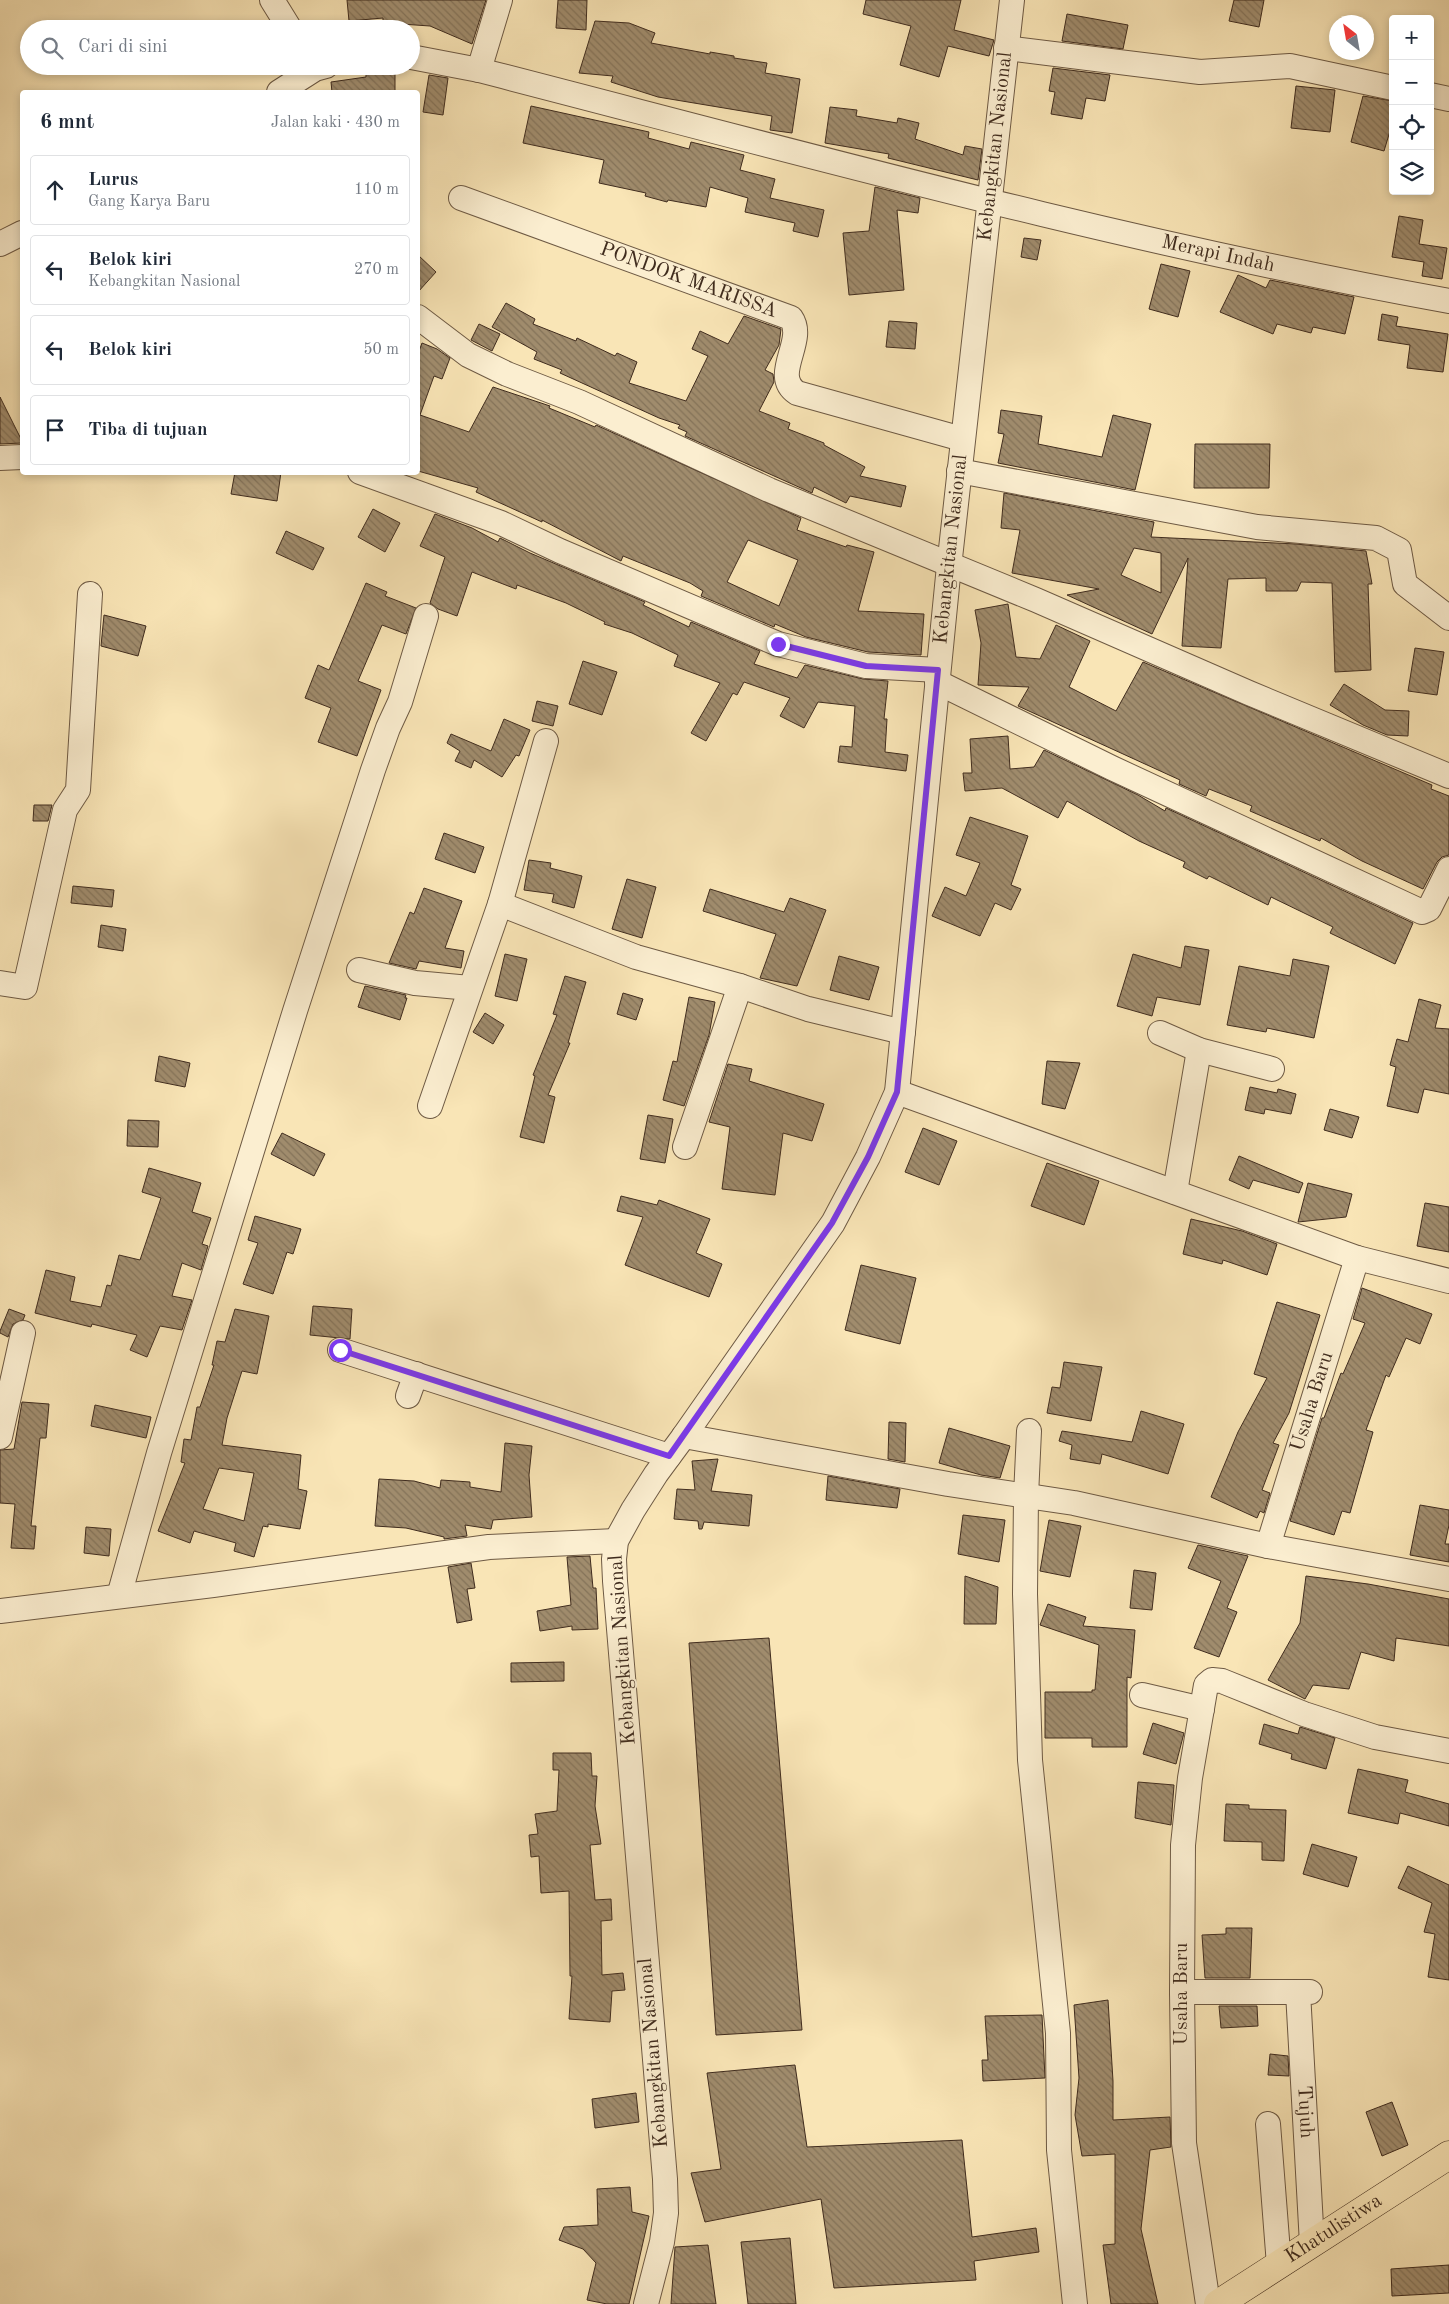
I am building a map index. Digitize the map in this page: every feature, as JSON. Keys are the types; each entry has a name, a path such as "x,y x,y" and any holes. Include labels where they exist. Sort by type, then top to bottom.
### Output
{"highway":[{"name":"Khatulistiwa","path":"1218,2304 1449,2155"}],"street":[{"path":"272,0 284,20"},
{"path":"479,70 500,0"},
{"name":"Kebangkitan Nasional","path":"646,2304 662,2242 666,2213 665,2187 615,1581 614,1558 616,1541 642,1495 832,1223 868,1157 897,1092 962,439 1012,0"},
{"path":"1006,48 1200,72 1290,66 1389,87"},
{"name":"Merapi Indah","path":"420,59 479,70 988,202 1355,284 1449,302"},
{"path":"282,90 306,75"},
{"path":"1434,96 1449,99"},
{"name":"PONDOK MARISSA","path":"461,198 791,318 796,328 786,379 789,388 797,393 962,439"},
{"path":"0,244 20,234"},
{"path":"420,319 468,355 507,374 579,402 769,490 1449,776"},
{"path":"0,458 20,457"},
{"path":"959,471 1257,527 1376,538 1398,550 1405,584 1449,618"},
{"path":"368,475 501,523 778,644 866,666 938,676 1112,768 1422,912 1430,909 1449,869"},
{"path":"0,983 25,987 65,810 78,790 90,594"},
{"path":"119,1596 159,1454 295,1011 373,770 400,702 426,616"},
{"path":"430,1106 500,904 546,741"},
{"path":"500,904 636,957 740,986 808,1009 903,1032"},
{"path":"359,970 415,983 470,988"},
{"path":"685,1148 740,986"},
{"path":"1160,1033 1199,1050 1272,1069"},
{"path":"1175,1192 1199,1050"},
{"path":"897,1092 1357,1258 1449,1281"},
{"name":"Usaha Baru","path":"1268,1546 1357,1258"},
{"path":"0,1437 23,1333"},
{"path":"340,1350 412,1385 669,1456"},
{"path":"1029,1431 1026,1496 1026,1604 1030,1760 1058,2033 1059,2150 1075,2304"},
{"path":"684,1436 948,1484 1074,1503 1268,1546 1449,1579"},
{"path":"0,1611 489,1547 616,1541"},
{"name":"Usaha Baru","path":"1208,2304 1184,2143 1182,1992 1183,1845 1190,1778 1206,1685 1212,1680 1222,1681 1304,1714 1375,1737 1449,1751"},
{"path":"1142,1695 1202,1709"},
{"name":"Tujuh","path":"1182,1992 1304,1992 1312,2244"},
{"path":"1268,2124 1279,2265"}],"building":[{"path":"347,0 486,0 472,44 430,26 420,25 420,20 383,20 383,18 349,20"},
{"path":"558,0 587,0 586,30 556,28"},
{"path":"866,0 961,0 954,30 994,40 989,56 948,46 939,77 900,65 911,26 863,14"},
{"path":"1234,0 1264,0 1259,27 1229,21"},
{"path":"1067,14 1128,25 1123,49 1062,41"},
{"path":"595,21 629,23 655,33 651,43 767,63 765,73 800,79 792,133 770,130 772,116 658,97 611,82 613,76 579,73"},
{"path":"1053,68 1110,75 1105,101 1086,98 1082,119 1051,114 1055,92 1049,91"},
{"path":"366,75 395,75 395,90 332,90 331,82 366,77"},
{"path":"429,75 448,78 443,115 423,112"},
{"path":"1296,86 1335,90 1330,132 1291,128"},
{"path":"1363,96 1389,100 1389,134 1384,151 1351,142"},
{"path":"531,106 649,132 648,138 689,149 691,142 744,155 740,170 775,179 770,198 824,210 818,237 793,231 795,223 745,212 748,198 710,187 706,207 668,200 667,202 645,196 646,193 599,183 604,160 523,143"},
{"path":"830,107 857,110 856,116 897,123 898,118 919,123 915,139 963,155 965,146 982,149 978,180 888,158 889,154 825,143"},
{"path":"875,187 920,198 918,213 897,210 904,290 849,295 843,233 869,231"},
{"path":"1399,216 1423,220 1419,244 1447,248 1442,279 1422,276 1424,262 1392,257"},
{"path":"1024,238 1041,240 1037,260 1021,257"},
{"path":"420,257 436,272 420,290"},
{"path":"1161,264 1190,271 1178,317 1149,309"},
{"path":"1238,275 1266,288 1270,280 1354,297 1345,334 1313,327 1311,333 1277,324 1273,334 1220,312"},
{"path":"506,303 535,319 533,324 576,341 577,338 615,356 617,353 637,362 629,383 686,401 708,356 692,349 700,331 728,344 744,316 781,329 779,345 765,370 773,374 774,382 759,411 790,423 788,429 824,443 824,445 865,467 860,476 906,486 901,507 850,496 846,503 814,487 812,493 685,436 687,432 678,428 680,425 659,418 560,373 562,370 534,359 537,352 492,327"},
{"path":"1382,314 1398,317 1396,326 1448,334 1443,372 1407,368 1410,345 1378,340"},
{"path":"889,321 917,323 915,349 886,347"},
{"path":"479,324 500,334 492,351 471,340"},
{"path":"422,343 437,349 450,358 442,379 434,376 420,415 420,348"},
{"path":"493,387 550,406 549,408 595,427 596,425 801,518 797,530 846,547 847,545 874,552 858,611 924,614 921,655 868,652 806,637 775,624 774,627 701,596 703,591 690,583 623,556 621,561 542,520 542,522 476,492 478,488 420,472 420,415 469,432","holes":["748,540 798,560 779,606 727,582"]},
{"path":"0,397 20,437 20,443 0,444"},
{"path":"1001,410 1042,416 1038,444 1102,457 1113,415 1151,424 1135,490 998,463 1004,434 998,433"},
{"path":"1195,444 1270,444 1269,488 1194,488"},
{"path":"234,475 281,475 277,501 231,494"},
{"path":"1004,493 1154,522 1151,537 1296,544 1366,551 1372,584 1368,584 1371,670 1335,672 1332,583 1301,582 1297,591 1266,591 1266,578 1228,579 1221,648 1182,646 1188,558 1152,634 1067,595 1099,589 1012,573 1020,530 1001,528","holes":["1134,548 1161,553 1161,593 1121,575"]},
{"path":"373,509 400,523 385,552 358,537"},
{"path":"435,514 472,528 498,542 500,538 530,553 645,602 643,605 689,627 691,622 760,651 754,664 797,678 805,665 863,679 888,681 884,719 887,719 885,752 908,755 906,771 838,762 840,746 852,747 855,706 818,702 804,728 780,716 790,698 744,682 737,695 733,693 706,741 691,733 720,683 674,666 678,655 632,633 604,624 605,622 566,603 517,585 516,589 472,572 457,616 438,609 430,603 445,557 420,546"},
{"path":"286,531 324,548 313,570 276,553"},
{"path":"366,583 387,592 385,596 416,608 406,634 382,625 358,681 381,690 357,756 318,742 331,708 305,698 318,665 329,670"},
{"path":"1008,604 1016,657 1040,659 1056,625 1090,641 1069,687 1116,711 1143,662 1432,785 1431,789 1449,796 1449,855 1442,857 1437,862 1423,889 1362,861 1321,838 1320,841 1250,811 1252,806 1209,789 1206,796 1179,784 1180,780 1018,706 1029,687 978,685 981,643 975,610"},
{"path":"104,615 146,626 138,656 101,646"},
{"path":"1415,648 1444,652 1437,695 1408,691"},
{"path":"583,661 617,672 602,715 569,704"},
{"path":"1344,684 1385,710 1409,711 1408,736 1387,735 1363,725 1330,705"},
{"path":"537,701 558,706 553,726 532,721"},
{"path":"504,719 530,730 519,756 516,755 502,777 474,760 471,768 455,761 460,751 447,743 451,734 491,751"},
{"path":"1008,736 1010,769 1034,767 1044,750 1138,795 1165,811 1166,808 1413,923 1395,964 1330,933 1333,927 1271,897 1268,905 1209,876 1207,879 1183,867 1185,862 1139,841 1067,801 1058,818 1002,788 965,791 963,773 972,773 970,739"},
{"path":"34,805 52,805 48,821 33,821"},
{"path":"970,817 1028,836 1011,885 1021,889 1011,910 995,903 980,936 932,916 945,887 966,896 980,863 956,855"},
{"path":"444,833 484,847 475,873 435,859"},
{"path":"529,860 551,863 550,868 582,876 574,908 552,902 554,894 524,890"},
{"path":"627,879 656,887 642,938 612,929"},
{"path":"73,886 114,890 112,907 71,903"},
{"path":"424,888 462,901 445,948 464,951 461,968 419,961 416,969 389,963 410,912 414,914"},
{"path":"710,889 784,912 790,898 826,910 797,986 760,978 776,934 703,911"},
{"path":"101,925 126,929 123,951 98,947"},
{"path":"1185,946 1209,950 1200,1005 1157,997 1152,1016 1117,1006 1133,954 1181,968"},
{"path":"505,954 527,959 517,1001 495,996"},
{"path":"839,956 879,967 869,1000 830,990"},
{"path":"1293,959 1329,966 1314,1038 1267,1028 1266,1032 1227,1025 1239,966 1290,976"},
{"path":"565,976 586,982 568,1043 570,1043 548,1095 555,1097 544,1143 520,1137 535,1076 533,1075 557,1015 553,1014"},
{"path":"365,986 406,995 405,998 407,998 400,1020 358,1007"},
{"path":"623,993 643,999 636,1020 617,1014"},
{"path":"689,997 715,1002 709,1035 684,1106 663,1100 673,1061 677,1062"},
{"path":"1419,999 1441,1005 1435,1028 1449,1029 1449,1094 1424,1089 1418,1113 1387,1106 1396,1067 1390,1065 1397,1039 1408,1042"},
{"path":"485,1013 504,1025 493,1044 473,1032"},
{"path":"159,1056 190,1063 185,1087 155,1081"},
{"path":"1047,1061 1080,1063 1065,1109 1042,1104"},
{"path":"728,1064 752,1069 749,1081 824,1104 812,1141 783,1133 775,1195 722,1189 730,1127 709,1122"},
{"path":"1250,1087 1277,1093 1278,1089 1296,1094 1291,1114 1265,1109 1264,1114 1245,1110"},
{"path":"1330,1109 1359,1117 1352,1138 1324,1130"},
{"path":"648,1115 673,1119 665,1163 640,1159"},
{"path":"128,1120 159,1121 158,1147 127,1146"},
{"path":"923,1128 957,1141 939,1185 905,1172"},
{"path":"282,1133 325,1154 314,1176 271,1154"},
{"path":"1239,1156 1303,1183 1299,1193 1253,1180 1249,1189 1229,1180"},
{"path":"1047,1163 1099,1181 1084,1225 1031,1206"},
{"path":"149,1168 201,1183 192,1212 211,1218 202,1244 208,1246 201,1270 182,1263 172,1296 192,1300 182,1330 160,1326 147,1357 130,1350 137,1335 92,1324 91,1327 35,1313 46,1270 75,1277 70,1301 101,1307 107,1285 111,1286 119,1255 140,1260 161,1198 142,1192"},
{"path":"1308,1183 1352,1194 1346,1217 1298,1222"},
{"path":"621,1196 657,1205 659,1200 710,1219 696,1253 722,1264 709,1297 625,1265 643,1217 617,1211"},
{"path":"1425,1203 1449,1207 1449,1252 1417,1246"},
{"path":"255,1216 301,1229 293,1254 287,1252 273,1294 243,1284 258,1243 248,1240"},
{"path":"1191,1219 1242,1231 1277,1244 1267,1275 1223,1260 1222,1264 1183,1254"},
{"path":"861,1265 916,1278 900,1344 845,1330"},
{"path":"1362,1288 1432,1314 1420,1344 1406,1338 1389,1377 1386,1375 1366,1430 1373,1432 1350,1513 1342,1511 1334,1535 1290,1521 1322,1418 1324,1418 1341,1373 1343,1374 1365,1323 1353,1319"},
{"path":"1277,1302 1320,1315 1289,1413 1273,1443 1279,1445 1262,1490 1270,1493 1264,1513 1260,1511 1257,1518 1211,1497 1238,1432 1267,1378 1254,1374"},
{"path":"313,1306 352,1309 350,1339 310,1335"},
{"path":"9,1309 25,1315 23,1320 13,1324 8,1337 0,1333 0,1331"},
{"path":"235,1309 269,1316 257,1374 242,1371 227,1418 222,1445 301,1455 298,1489 307,1491 300,1529 268,1524 268,1527 263,1526 254,1557 234,1551 236,1543 194,1531 190,1543 158,1531 185,1463 181,1462 184,1439 191,1440 197,1407 200,1407 214,1365 212,1365 217,1341 225,1342","holes":["219,1468 254,1473 244,1521 203,1509"]},
{"path":"1064,1362 1102,1367 1091,1421 1047,1413 1052,1387 1060,1388"},
{"path":"22,1402 49,1404 46,1438 40,1438 31,1526 36,1526 34,1549 11,1548 15,1504 0,1503 0,1450 14,1449"},
{"path":"95,1405 151,1417 146,1438 91,1426"},
{"path":"1141,1411 1184,1424 1168,1474 1102,1454 1100,1464 1070,1459 1072,1445 1059,1441 1062,1431 1132,1442"},
{"path":"889,1422 906,1423 905,1462 888,1459"},
{"path":"949,1428 1010,1446 1000,1478 981,1475 939,1463"},
{"path":"505,1443 532,1446 529,1475 532,1517 493,1520 491,1529 465,1525 467,1536 444,1539 444,1537 406,1528 375,1526 379,1479 414,1481 440,1488 441,1480 470,1482 470,1487 501,1492"},
{"path":"718,1459 711,1491 752,1495 749,1526 704,1522 702,1529 699,1529 698,1521 674,1519 677,1489 695,1490 692,1461"},
{"path":"828,1476 900,1489 897,1508 826,1500"},
{"path":"1420,1505 1449,1510 1449,1525 1445,1544 1449,1544 1449,1562 1410,1555"},
{"path":"963,1515 1005,1520 999,1562 958,1554"},
{"path":"1049,1520 1081,1526 1070,1577 1040,1571"},
{"path":"86,1527 111,1529 109,1556 84,1553"},
{"path":"1198,1545 1248,1556 1227,1608 1237,1612 1219,1657 1194,1648 1221,1581 1188,1568"},
{"path":"590,1556 593,1588 596,1588 598,1629 572,1630 572,1626 540,1631 537,1611 571,1605 567,1557"},
{"path":"471,1563 475,1588 467,1589 472,1620 457,1623 448,1567"},
{"path":"1134,1570 1156,1573 1152,1610 1130,1608"},
{"path":"965,1576 998,1587 996,1624 964,1624"},
{"path":"1306,1576 1368,1584 1449,1599 1449,1646 1396,1638 1394,1661 1361,1652 1349,1689 1313,1685 1305,1699 1268,1680 1300,1623"},
{"path":"1048,1604 1086,1617 1083,1626 1135,1630 1131,1678 1127,1677 1127,1747 1092,1747 1092,1738 1045,1738 1045,1692 1092,1692 1092,1690 1095,1690 1099,1645 1040,1625"},
{"path":"769,1638 802,2030 716,2035 689,1643"},
{"path":"564,1662 564,1681 511,1682 511,1663"},
{"path":"1153,1723 1184,1733 1176,1764 1143,1754"},
{"path":"1264,1724 1298,1734 1300,1727 1335,1738 1326,1769 1291,1759 1292,1754 1259,1744"},
{"path":"553,1753 591,1753 592,1776 597,1776 595,1806 601,1844 590,1845 595,1900 611,1899 612,1920 601,1921 602,1975 623,1973 625,1990 612,1991 610,2022 569,2019 572,1976 570,1976 569,1891 541,1893 539,1856 531,1857 529,1835 538,1834 535,1814 557,1811 559,1770 553,1770"},
{"path":"1358,1769 1408,1780 1405,1792 1449,1804 1449,1826 1400,1813 1398,1824 1348,1813"},
{"path":"1138,1782 1174,1785 1171,1825 1135,1818"},
{"path":"1226,1804 1249,1805 1249,1809 1286,1810 1284,1861 1262,1860 1262,1842 1224,1841"},
{"path":"1312,1844 1357,1857 1348,1887 1303,1874"},
{"path":"1408,1866 1449,1885 1449,1980 1428,1977 1435,1934 1424,1932 1432,1903 1398,1888"},
{"path":"1226,1928 1252,1928 1250,1978 1205,1978 1202,1935 1226,1934"},
{"path":"1108,2000 1113,2081 1113,2120 1170,2117 1171,2147 1150,2150 1141,2229 1158,2304 1111,2304 1103,2245 1115,2244 1115,2154 1082,2156 1075,2115 1079,2078 1074,2005"},
{"path":"1219,2006 1257,2006 1258,2026 1221,2028"},
{"path":"1042,2015 1045,2078 983,2081 982,2060 988,2060 985,2016"},
{"path":"1270,2054 1288,2056 1289,2076 1268,2075"},
{"path":"795,2065 807,2147 962,2140 972,2237 1036,2228 1039,2252 974,2261 976,2280 834,2288 821,2199 705,2222 691,2173 721,2169 707,2073"},
{"path":"636,2093 639,2122 595,2128 592,2099"},
{"path":"1392,2102 1408,2145 1382,2156 1366,2112"},
{"path":"630,2187 632,2212 649,2216 629,2304 607,2304 587,2300 596,2263 583,2249 559,2240 564,2227 598,2225 597,2189"},
{"path":"790,2238 796,2304 748,2304 741,2242"},
{"path":"708,2245 716,2304 671,2304 675,2247"},
{"path":"1449,2265 1449,2293 1392,2296 1391,2269"}],"route":[{"path":"340,1350 669,1456 832,1223 868,1157 897,1092 938,670 866,666 778,644"}]}
